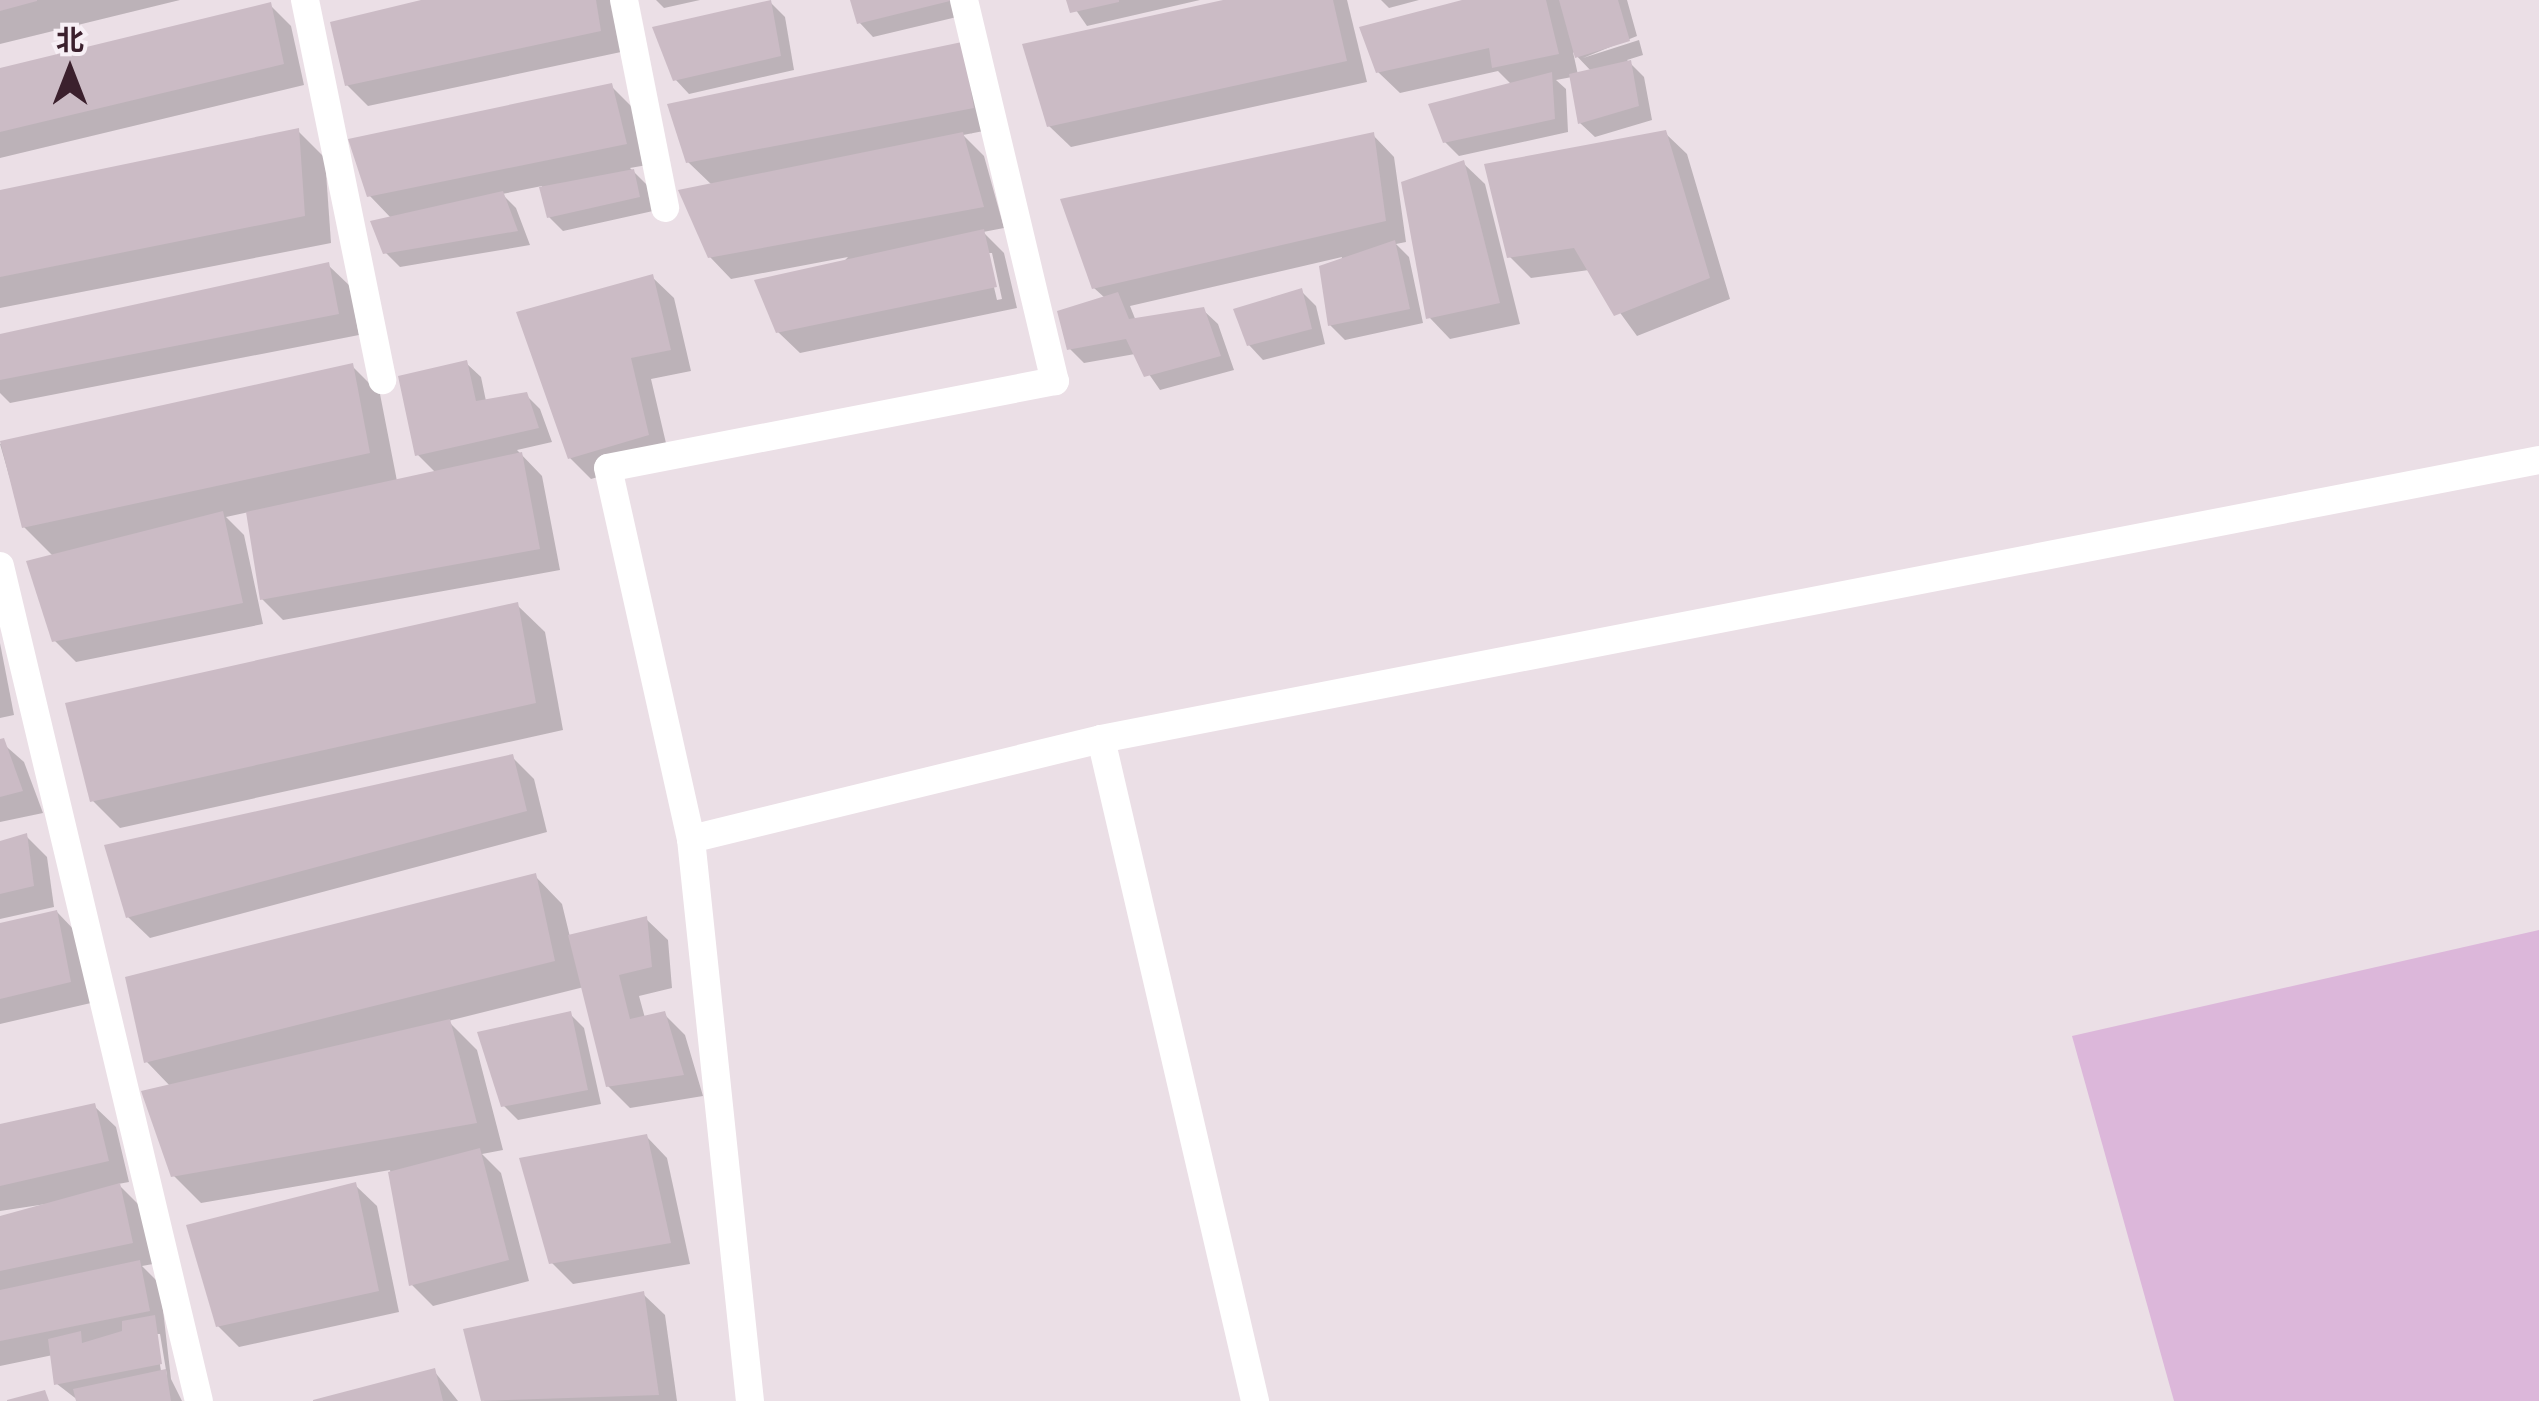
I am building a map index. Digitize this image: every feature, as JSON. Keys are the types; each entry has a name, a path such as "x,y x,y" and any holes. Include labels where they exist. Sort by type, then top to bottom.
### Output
{"street":[{"path":"305,0 382,380"},
{"path":"624,0 665,208"},
{"path":"750,1401 691,839 608,468 1055,381 964,0"},
{"path":"691,839 1101,739 2539,460"},
{"path":"0,566 198,1401"},
{"path":"1101,739 1255,1401"}],"shaded area":[{"path":"2539,930 2539,1401 2174,1401 2072,1036"}],"building":[{"path":"0,0 37,0 37,1 0,11"},
{"path":"421,0 596,0 601,31 345,86 330,22"},
{"path":"771,0 781,56 673,81 652,27"},
{"path":"850,0 950,0 950,1 857,24"},
{"path":"1066,0 1119,0 1119,2 1070,13"},
{"path":"1223,0 1333,0 1347,61 1047,127 1022,44"},
{"path":"1462,0 1546,0 1559,54 1492,68 1489,48 1376,73 1359,27"},
{"path":"1559,0 1618,0 1630,41 1575,58"},
{"path":"271,2 284,64 0,132 0,68"},
{"path":"962,42 974,108 686,163 667,104"},
{"path":"1631,60 1639,106 1578,124 1569,74"},
{"path":"1552,72 1555,119 1443,143 1428,104"},
{"path":"612,83 627,144 367,197 348,139"},
{"path":"299,128 305,216 0,277 0,190"},
{"path":"1666,130 1710,278 1614,316 1574,248 1507,258 1484,164"},
{"path":"963,132 984,207 708,258 678,190"},
{"path":"1374,132 1386,221 1092,289 1060,199"},
{"path":"1464,160 1500,303 1426,319 1401,182"},
{"path":"634,169 640,197 547,218 539,187"},
{"path":"503,191 518,231 383,254 370,221"},
{"path":"984,229 997,287 776,333 754,280"},
{"path":"1395,240 1410,309 1328,326 1319,266"},
{"path":"329,262 339,314 0,380 0,334"},
{"path":"653,274 671,350 631,358 649,435 568,459 516,312"},
{"path":"1302,288 1312,329 1247,346 1233,309"},
{"path":"1118,292 1129,319 1204,307 1221,356 1144,377 1126,339 1067,350 1057,311"},
{"path":"467,360 476,401 527,392 539,428 415,456 398,376"},
{"path":"353,363 370,453 22,528 0,441"},
{"path":"522,452 540,549 260,600 246,512"},
{"path":"223,511 243,603 52,642 26,561"},
{"path":"518,602 536,703 90,802 65,703"},
{"path":"4,738 23,791 0,797 0,739"},
{"path":"513,754 527,811 126,918 104,845"},
{"path":"27,833 34,886 0,894 0,841"},
{"path":"536,873 555,961 144,1063 125,977"},
{"path":"57,910 71,982 0,999 0,923"},
{"path":"647,916 652,967 619,975 630,1019 665,1011 684,1075 606,1087 568,935"},
{"path":"571,1011 588,1090 501,1107 477,1032"},
{"path":"450,1019 477,1123 171,1177 141,1091"},
{"path":"95,1103 109,1161 0,1186 0,1124"},
{"path":"647,1134 671,1243 549,1264 519,1158"},
{"path":"480,1148 509,1260 409,1286 388,1172"},
{"path":"356,1182 379,1291 216,1327 186,1225"},
{"path":"120,1183 133,1243 0,1271 0,1216"},
{"path":"140,1260 150,1311 0,1341 0,1290"},
{"path":"644,1291 659,1395 481,1401 463,1329"},
{"path":"155,1315 162,1364 54,1385 48,1339 81,1331 82,1343 122,1331 122,1321"},
{"path":"435,1368 443,1401 313,1401 313,1400"},
{"path":"166,1369 171,1401 76,1401 73,1389"},
{"path":"45,1390 49,1401 7,1401 7,1400"}]}
